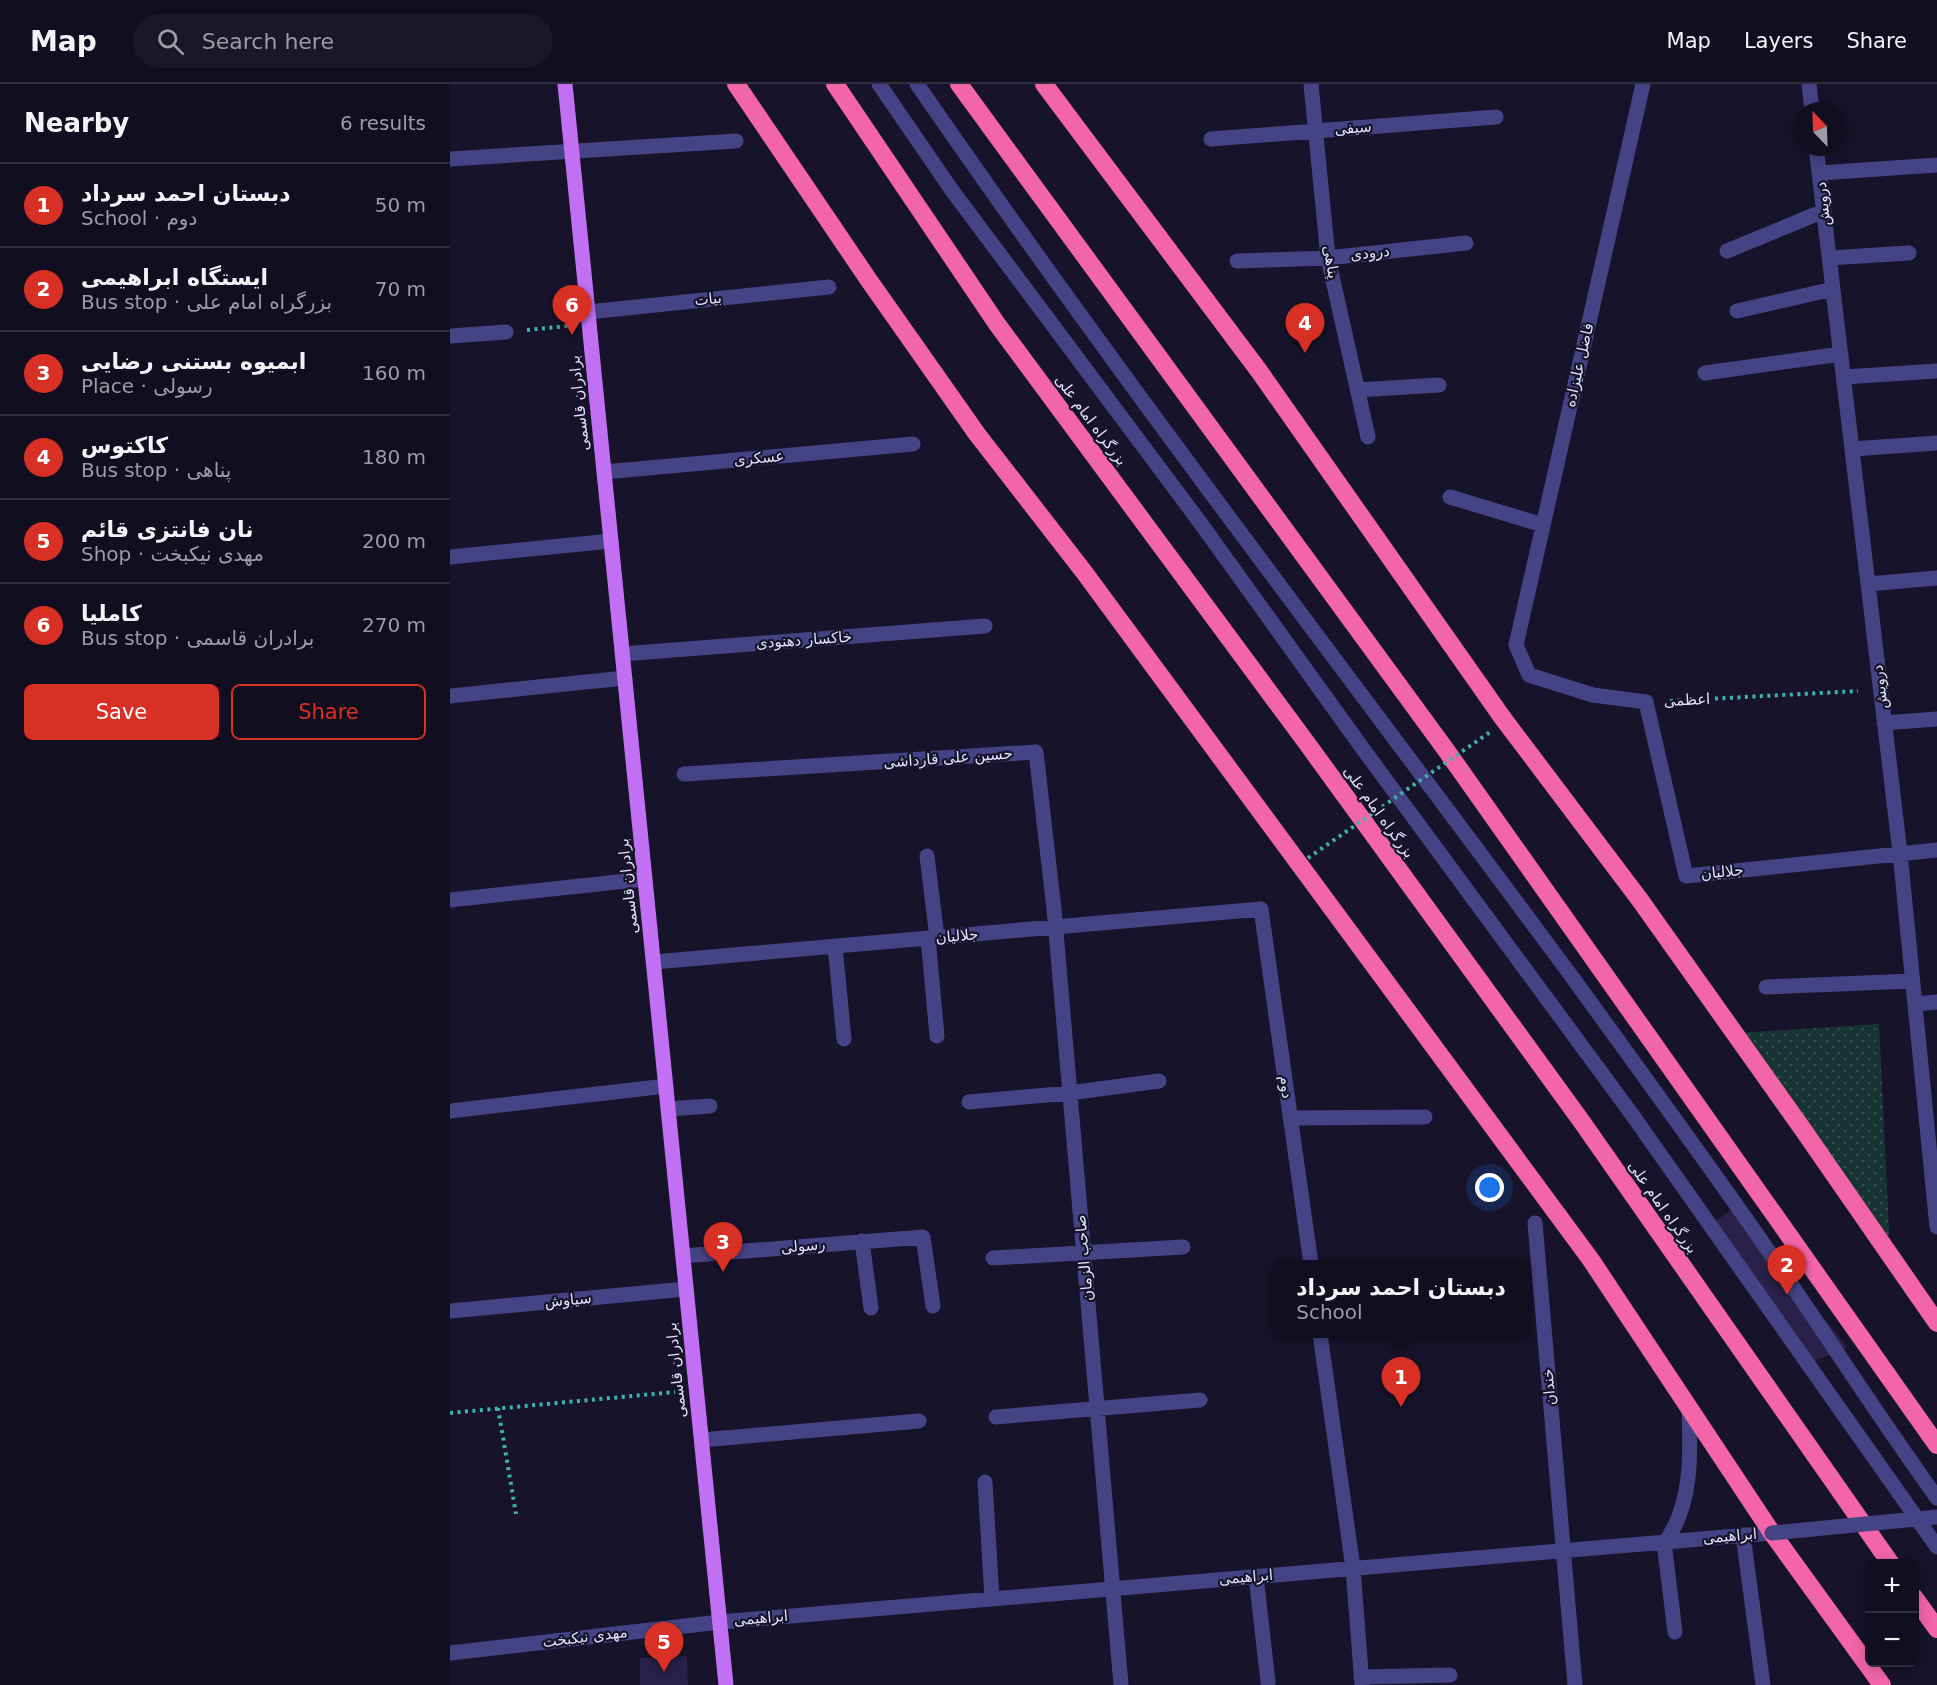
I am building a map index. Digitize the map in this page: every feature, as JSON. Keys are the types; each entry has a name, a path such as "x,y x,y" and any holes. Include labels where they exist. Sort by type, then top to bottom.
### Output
{"highway":[{"path":"735,84 977,434 1084,572 1591,1260 1772,1533 1882,1685"},
{"name":"بزرگراه امام علی","path":"835,84 997,324 1306,741 1575,1112 1888,1559"},
{"path":"958,84 1446,750 1937,1445"},
{"path":"1044,84 1259,371 1502,717 1640,900 1702,987 1937,1323"},
{"path":"1919,1604 1937,1629"}],"main road":[{"name":"برادران قاسمی","path":"565,84 726,1685"}],"street":[{"path":"879,84 951,189 1199,521 1363,749 1631,1113 1937,1547"},
{"path":"917,84 1063,290 1576,983 1750,1224 1887,1428 1937,1498"},
{"name":"پناهی","path":"1311,84 1329,258 1368,437"},
{"name":"فاضل علیزاده","path":"1516,645 1643,84"},
{"path":"1809,84 1811,102"},
{"name":"سیفی","path":"1211,138 1496,117"},
{"path":"450,159 736,141"},
{"name":"درویش","path":"1817,156 1900,853 1912,981 1930,1095 1937,1225"},
{"path":"1820,173 1937,165"},
{"path":"1727,251 1824,212"},
{"name":"درودی","path":"1237,261 1329,258 1466,243"},
{"path":"1829,258 1909,253"},
{"name":"بیات","path":"589,318 829,287"},
{"path":"1737,311 1833,289"},
{"path":"450,336 506,332"},
{"path":"1704,373 1841,354"},
{"path":"1844,377 1937,371"},
{"path":"1358,390 1439,386"},
{"path":"1852,449 1937,443"},
{"name":"عسکری","path":"604,472 913,444"},
{"path":"1450,497 1543,525"},
{"path":"450,557 611,541"},
{"path":"1868,584 1937,578"},
{"name":"خاکسار دهنودی","path":"622,654 985,626"},
{"name":"اعظمی","path":"1516,645 1529,675 1593,695 1646,702"},
{"path":"450,696 625,678"},
{"name":"جلالیان","path":"1646,702 1686,876 1900,853"},
{"path":"1884,723 1937,719"},
{"name":"حسین علی قارداشی","path":"684,774 1036,752 1055,927"},
{"path":"1900,853 1937,850"},
{"path":"927,856 938,1036"},
{"path":"450,900 645,879"},
{"name":"جلالیان","path":"654,962 1261,909"},
{"name":"دوم","path":"1261,909 1310,1260"},
{"name":"صاحب الزمان","path":"1055,927 1120,1685"},
{"path":"835,946 844,1039"},
{"path":"1766,987 1912,981"},
{"path":"1915,1004 1937,1002"},
{"path":"969,1102 1069,1093 1159,1081"},
{"path":"450,1111 666,1086"},
{"path":"668,1109 710,1106"},
{"path":"1290,1118 1425,1117"},
{"name":"خندان","path":"1535,1223 1575,1685"},
{"name":"رسولی","path":"683,1256 923,1237 933,1306"},
{"path":"862,1241 871,1308"},
{"path":"993,1258 1183,1247"},
{"name":"سیاوش","path":"450,1311 686,1289"},
{"path":"1321,1338 1353,1568 1362,1681 1450,1676"},
{"path":"996,1417 1200,1400"},
{"path":"1675,1632 1665,1542 1679,1516 1686,1487 1690,1448 1689,1408"},
{"path":"702,1440 919,1421"},
{"path":"985,1482 992,1599"},
{"name":"ابراهیمی","path":"720,1622 1937,1517"},
{"path":"1743,1535 1763,1685"},
{"path":"1256,1576 1268,1682"},
{"name":"مهدی نیکبخت","path":"450,1653 720,1622"}],"path":[{"path":"506,332 589,318"},
{"name":"اعظمی","path":"1646,702 1880,689"},
{"path":"1308,858 1493,730"},
{"path":"450,1413 696,1390"},
{"path":"498,1408 516,1514"}],"green space":[{"path":"1879,1024 1890,1250 1738,1033"}],"building":[{"path":"1735,1207 1847,1347 1813,1362 1712,1224"},
{"path":"687,1656 688,1685 640,1685 640,1658"}],"place":[{"name":"کاملیا","path":"572,335"},
{"name":"کاکتوس","path":"1305,353"},
{"name":"ابمیوه بستنی رضایی","path":"723,1272"},
{"name":"ایستگاه ابراهیمی","path":"1787,1295"},
{"name":"دبستان احمد سرداد","path":"1401,1407"},
{"name":"نان فانتزی قائم","path":"664,1672"}]}
